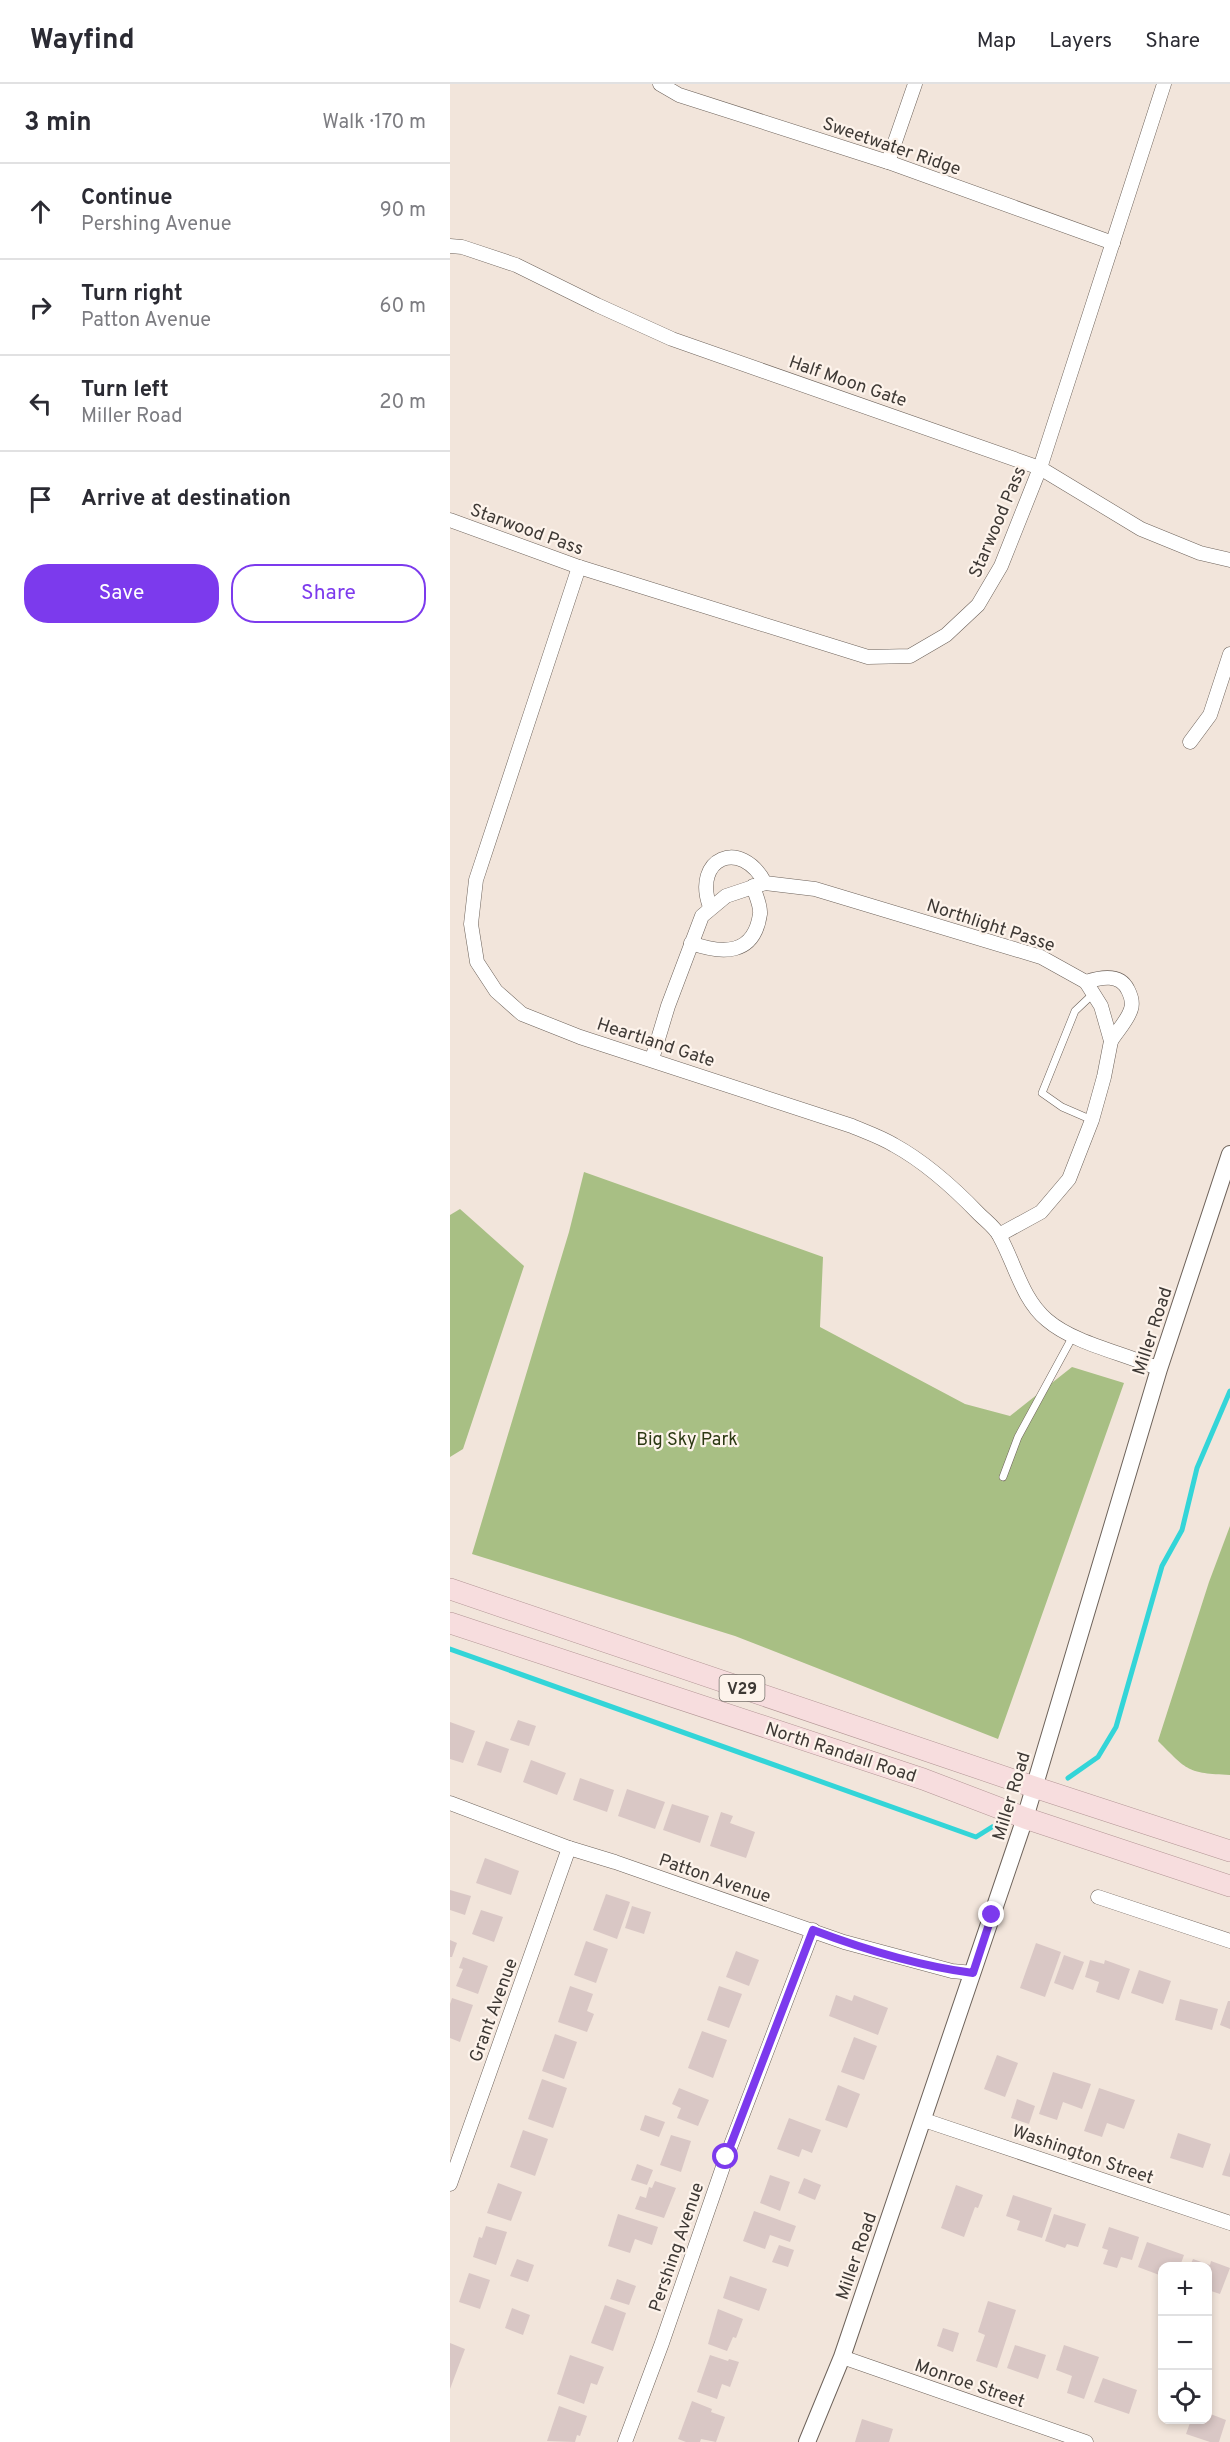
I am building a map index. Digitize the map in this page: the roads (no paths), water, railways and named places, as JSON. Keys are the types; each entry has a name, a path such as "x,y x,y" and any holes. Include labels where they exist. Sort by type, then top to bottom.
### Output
{"main road":[{"name":"North Randall Road","path":"450,1589 1230,1851"},
{"name":"North Randall Road","path":"450,1623 923,1779 1025,1818 1230,1886"}],"street":[{"name":"Sweetwater Ridge","path":"660,84 679,95 888,162 1113,243"},
{"path":"888,162 915,84"},
{"name":"Starwood Pass","path":"450,520 579,567 868,657 910,656 946,635 978,605 1001,566 1040,468 1164,84"},
{"name":"Half Moon Gate","path":"450,246 462,247 516,265 672,339 1040,468 1141,529 1200,553 1230,560"},
{"name":"Heartland Gate","path":"579,567 476,879 471,924 477,962 496,991 522,1014 580,1037 852,1126 894,1145 930,1169 960,1194 999,1235 1017,1275 1046,1320 1073,1336 1134,1357 1159,1370"},
{"path":"1190,742 1210,715 1230,654"},
{"path":"652,1059 691,943 702,916 710,907 704,882 711,869 720,860 736,857 748,861 759,871 760,912 747,941 732,951 712,951 691,943"},
{"name":"Northlight Passe","path":"710,907 726,896 759,884 815,889 1041,957 1090,988"},
{"path":"999,1235 1041,1212 1069,1179 1092,1120 1111,1041 1132,1005 1130,994 1122,982 1102,977 1090,988 1101,1006 1111,1041"},
{"name":"Miller Road","path":"807,2442 842,2357 1025,1818 1159,1370 1230,1154"},
{"name":"Patton Avenue","path":"450,1803 569,1848 866,1948 952,1971 973,1973"},
{"name":"Grant Avenue","path":"450,2184 569,1848"},
{"path":"1098,1897 1230,1941"},
{"name":"Pershing Avenue","path":"625,2442 662,2343 726,2157 813,1930"},
{"name":"Washington Street","path":"924,2120 1230,2223"},
{"name":"Monroe Street","path":"842,2357 1086,2442"}],"lane":[{"path":"1090,988 1075,1011 1042,1093 1062,1107 1092,1120"},
{"path":"1003,1478 1018,1437 1073,1336"}],"waterway":[{"path":"1068,1778 1098,1757 1116,1727 1162,1566 1182,1530 1197,1468 1230,1391"},
{"path":"450,1649 976,1837 992,1827"}],"park label":[{"name":"Big Sky Park","path":"687,1439"}]}
